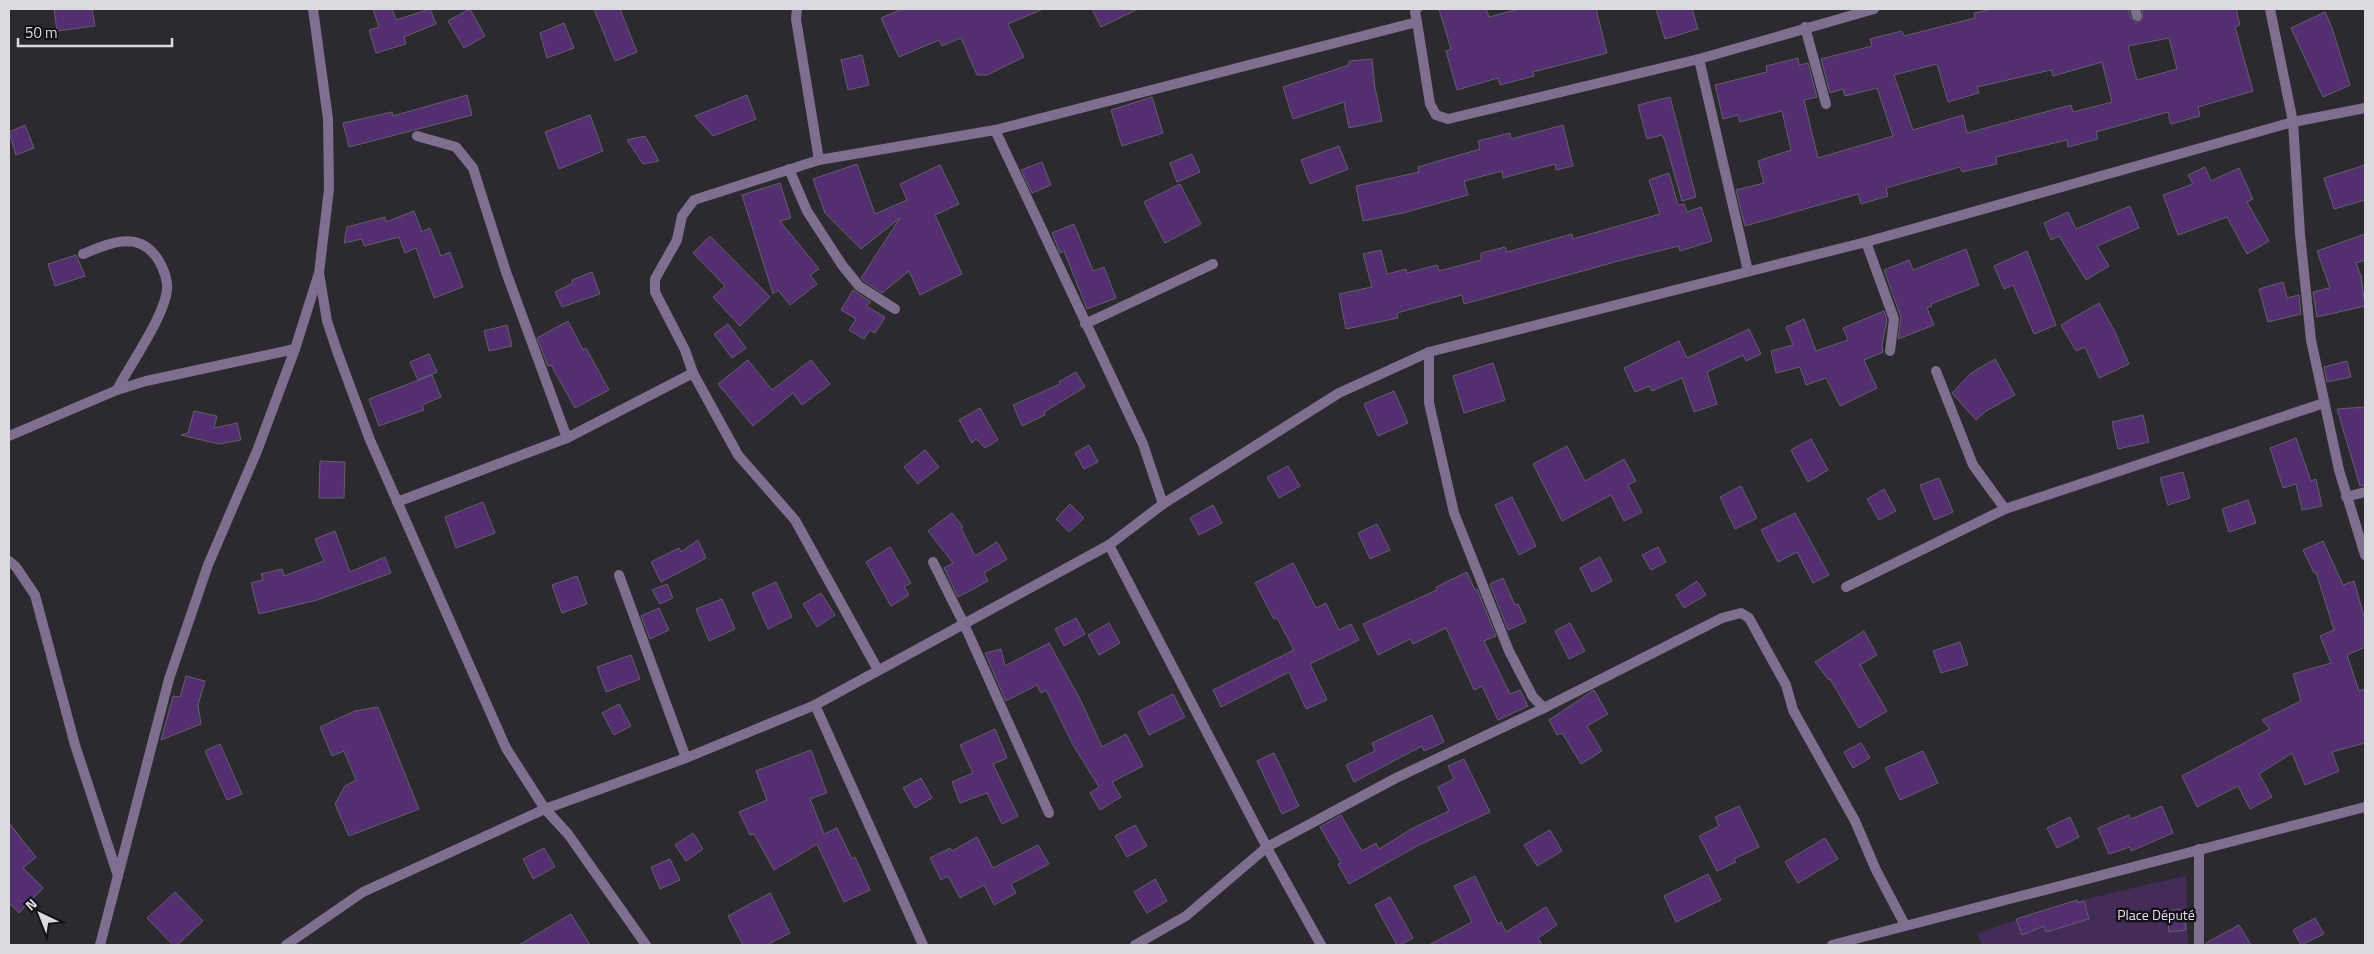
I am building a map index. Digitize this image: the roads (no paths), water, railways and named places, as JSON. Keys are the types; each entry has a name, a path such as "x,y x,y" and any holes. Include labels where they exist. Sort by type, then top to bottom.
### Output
{"street":[{"path":"100,945 173,669 208,565 257,451 295,349 319,273 329,189 328,129 314,9"},
{"path":"797,9 796,18 819,160"},
{"path":"1417,9 1417,22 1430,104 1436,115 1448,120 1699,59 1874,9"},
{"path":"2270,9 2293,122 2300,234 2311,340 2346,497 2365,555"},
{"path":"878,670 796,520 738,455 693,373 685,350 655,292 656,279 677,240 682,216 694,200 819,160 995,130 1417,22"},
{"path":"1806,27 1826,104"},
{"path":"1699,59 1748,271"},
{"path":"286,945 363,892 545,809 686,758 815,705 1109,545 1163,504 1340,393 1429,352 1866,242 2293,122 2365,108"},
{"path":"995,130 1143,444 1163,504"},
{"path":"417,136 456,147 473,168 506,272 567,438"},
{"path":"788,170 807,211 842,265 859,286 895,309"},
{"path":"83,254 116,242 140,242 155,254 167,284 165,298 149,334 117,390"},
{"path":"1866,242 1894,320 1890,351"},
{"path":"1085,324 1213,264"},
{"path":"319,273 328,320 337,351 370,440 506,748 545,809 568,834 646,945"},
{"path":"9,436 117,390 146,381 295,349"},
{"path":"1429,352 1429,404 1454,512 1509,651 1533,697 1544,708"},
{"path":"1936,371 1972,465 2006,510"},
{"path":"397,502 567,438 693,373"},
{"path":"1846,587 2006,510 2324,403"},
{"path":"2346,497 2365,492"},
{"path":"1109,545 1267,847 1321,945"},
{"path":"9,560 35,595 75,745 118,876"},
{"path":"933,562 964,624 1049,812"},
{"path":"619,575 686,758"},
{"path":"1135,945 1186,916 1267,847 1396,778 1544,708 1722,618 1740,613 1748,618 1786,685 1793,710 1855,821 1876,870 1905,925"},
{"path":"815,705 923,945"},
{"path":"1832,945 2365,807"},
{"path":"2199,849 2199,945"}],"park label":[{"name":"Place Député","path":"2156,915"}]}
